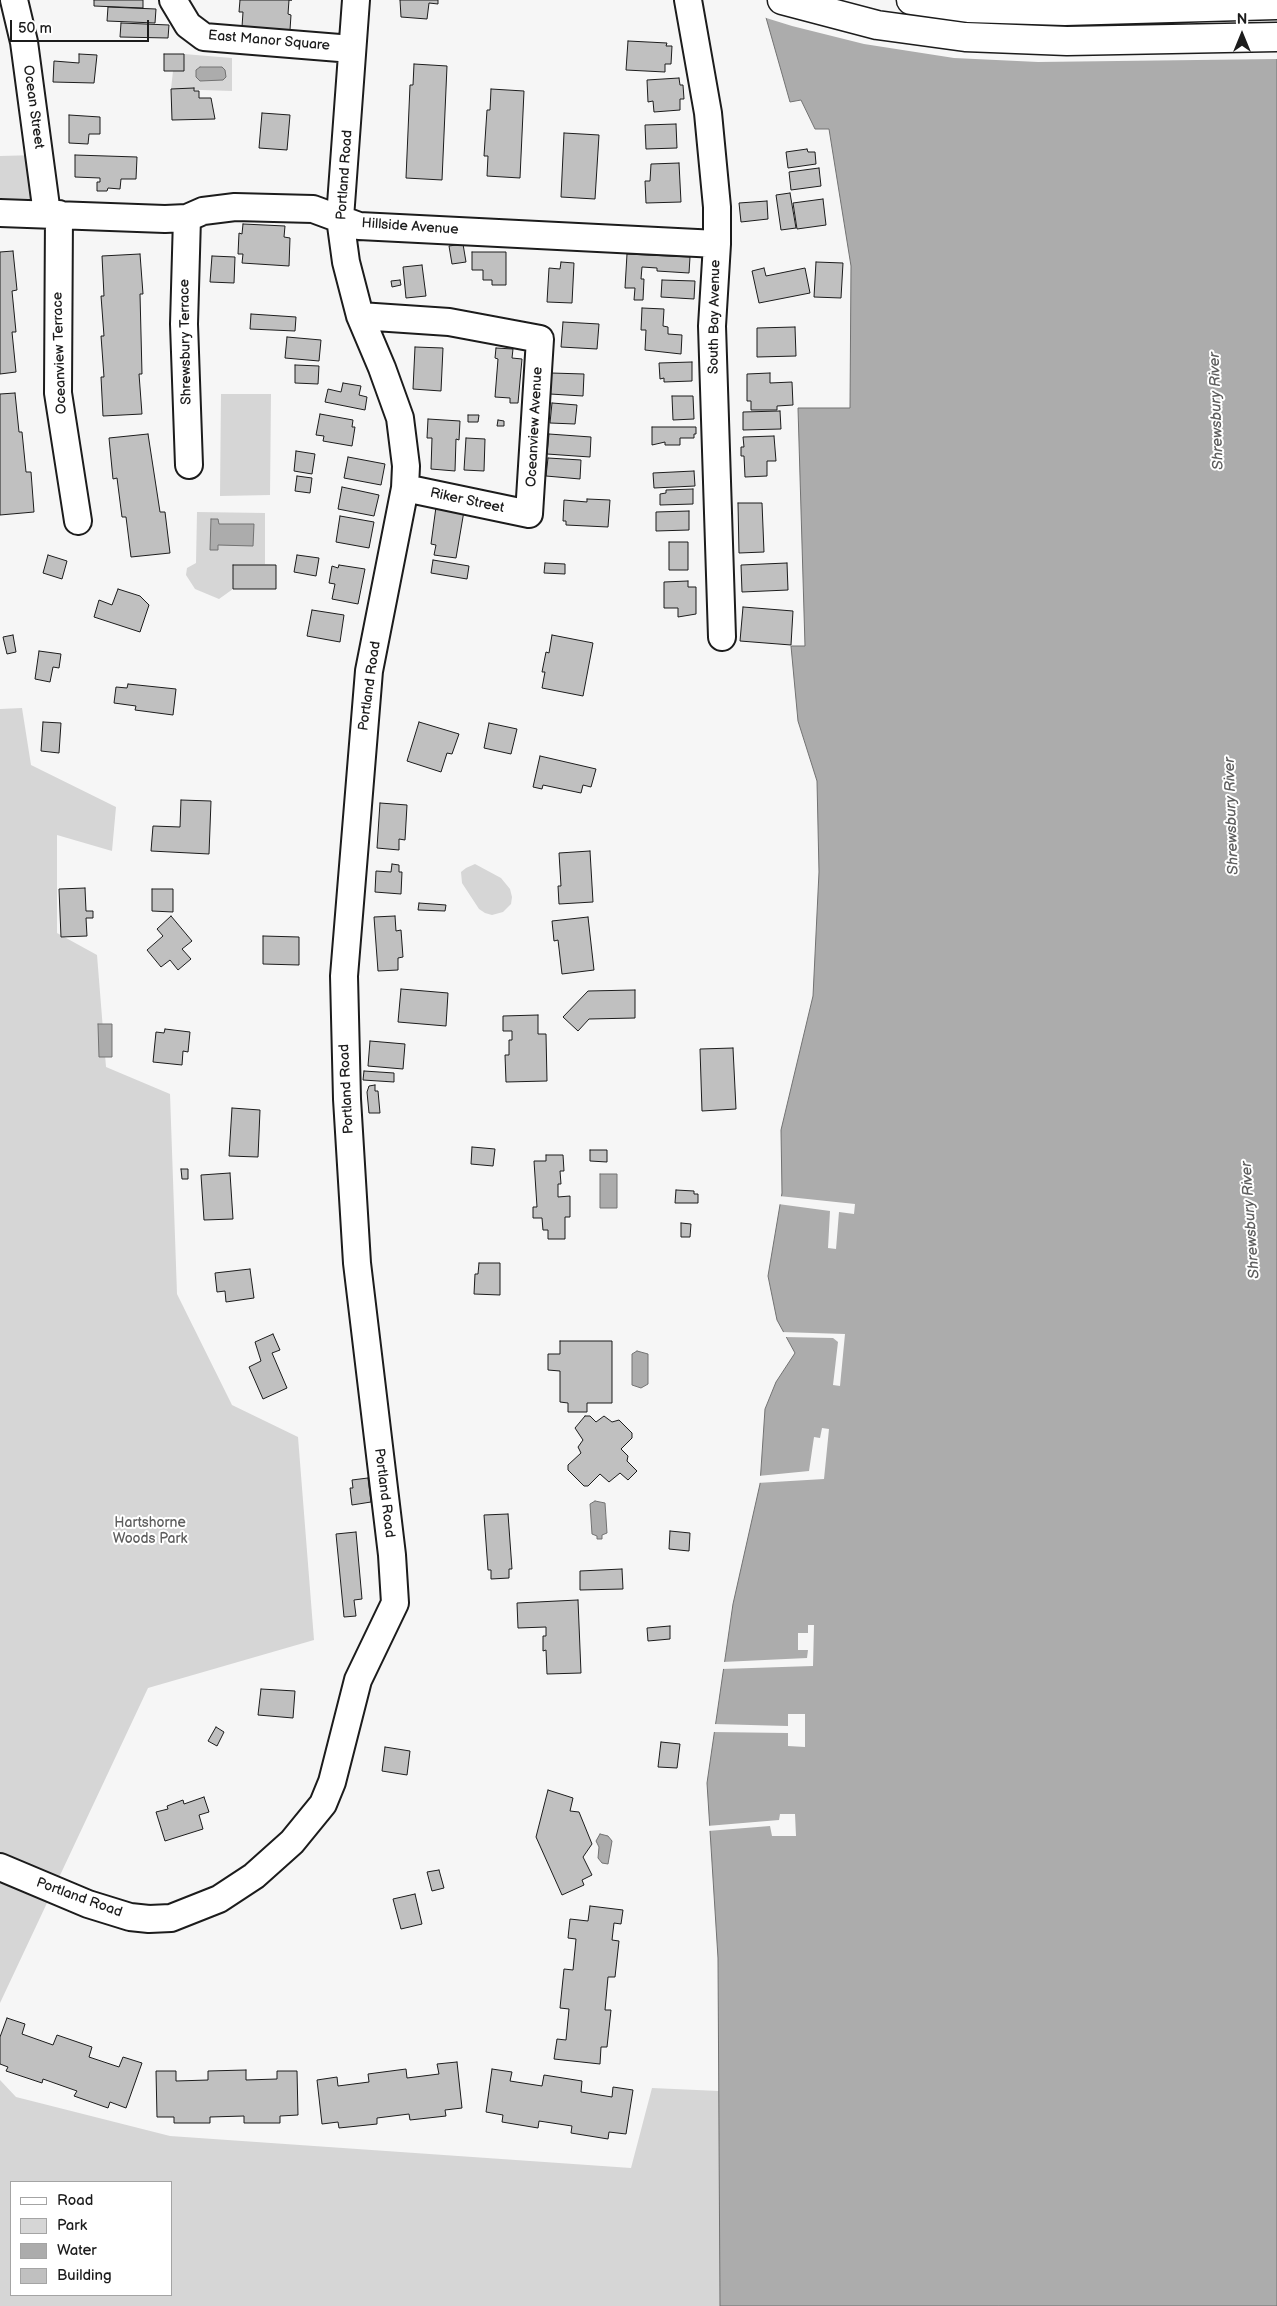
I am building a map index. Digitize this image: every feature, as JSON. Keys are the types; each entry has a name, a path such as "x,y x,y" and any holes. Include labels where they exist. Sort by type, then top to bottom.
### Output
{"highway":[{"path":"782,0 877,25 965,38 1067,41 1277,37"},
{"path":"911,0 968,8 1065,11 1277,5"}],"street":[{"name":"Ocean Street","path":"14,0 24,42 53,214"},
{"name":"East Manor Square","path":"174,0 188,25 204,37 352,49"},
{"name":"Portland Road","path":"0,1867 88,1904 130,1917 149,1919 171,1918 180,1915 219,1898 254,1876 292,1842 323,1804 332,1782 358,1680 393,1611 395,1603 392,1555 357,1263 347,1099 344,976 369,671 405,488 406,466 400,418 360,316 346,262 340,218 356,0"},
{"name":"South Bay Avenue","path":"688,0 708,113 717,207 717,244 712,326 722,637"},
{"name":"Hillside Avenue","path":"0,213 187,218 203,211 235,207 313,209 359,226 717,244"},
{"name":"Oceanview Terrace","path":"53,214 58,392 78,521"},
{"name":"Shrewsbury Terrace","path":"187,218 184,324 189,465"},
{"name":"Oceanview Avenue","path":"360,316 449,322 540,339 529,514"},
{"name":"Riker Street","path":"405,488 529,514"}],"green space":[{"path":"184,54 232,58 232,91 171,89 173,71 184,71"},
{"path":"37,155 45,213 0,220 0,156"},
{"path":"221,394 271,394 270,495 220,496"},
{"path":"197,512 265,513 265,564 276,565 276,589 233,589 219,599 195,589 186,575 187,568 196,563"},
{"name":"Hartshorne Woods Park","path":"22,708 31,765 116,807 112,851 57,835 57,933 97,955 106,1067 170,1094 177,1294 232,1405 298,1437 314,1640 148,1688 0,2003 0,709"},
{"path":"475,864 501,878 510,889 511,904 503,912 492,915 479,909 462,883 461,872"},
{"path":"0,2080 16,2097 170,2136 631,2168 652,2088 719,2091 720,2306 0,2306"}],"water":[{"name":"Shrewsbury River","path":"1277,0 1277,2306 720,2306 718,1958 707,1783 733,1604 760,1484 765,1409 776,1382 795,1353 777,1320 768,1276 782,1193 781,1130 813,996 819,872 817,781 798,721 791,646 805,646 798,408 850,408 851,266 829,129 815,129 801,100 790,102 765,14"},
{"path":"200,67 222,67 225,70 226,77 223,80 200,81 196,77 196,70"},
{"path":"211,519 218,519 219,524 254,524 253,546 218,545 218,550 210,550"},
{"path":"98,1024 112,1024 112,1057 99,1057"},
{"path":"600,1174 617,1174 617,1208 600,1208"},
{"path":"637,1351 648,1354 648,1384 641,1388 632,1385 632,1354"},
{"path":"595,1501 605,1503 607,1533 602,1535 602,1539 597,1539 597,1536 592,1534 590,1504"},
{"path":"600,1834 608,1836 612,1841 608,1864 602,1863 598,1858 599,1847 596,1841"}],"pier":[{"path":"761,0 1277,0 1277,59 1038,62 954,58 864,44 792,26 763,17"},
{"path":"779,1196 855,1204 854,1214 839,1212 836,1249 828,1248 830,1211 778,1204"},
{"path":"781,1332 845,1334 840,1386 833,1385 838,1342 833,1338 784,1337"},
{"path":"822,1428 829,1429 824,1479 757,1483 758,1476 809,1471 814,1437 820,1438"},
{"path":"808,1625 814,1625 813,1666 721,1669 722,1662 807,1658 808,1650 798,1650 798,1633 808,1633"},
{"path":"788,1714 805,1714 805,1747 788,1746 788,1733 712,1732 713,1724 788,1726"},
{"path":"780,1814 795,1814 796,1836 772,1836 770,1826 708,1831 707,1826 779,1820"}],"building":[{"path":"94,0 143,0 143,8 94,6"},
{"path":"240,0 289,0 290,30 242,27 243,12 239,12"},
{"path":"400,0 438,0 438,4 429,3 427,19 401,17"},
{"path":"108,7 156,9 155,23 107,21"},
{"path":"121,23 169,25 168,38 120,37"},
{"path":"628,41 667,43 666,46 672,46 671,64 665,64 665,72 626,70"},
{"path":"79,54 97,55 94,83 53,82 54,61 79,63"},
{"path":"164,54 184,54 184,71 164,71"},
{"path":"414,64 447,66 442,180 406,178 410,85 413,85"},
{"path":"679,78 680,85 683,85 684,99 680,99 680,110 654,112 653,101 648,102 647,80"},
{"path":"194,88 194,91 199,91 199,98 211,98 215,119 172,120 171,89"},
{"path":"491,89 524,91 520,178 487,176 488,156 484,156 487,110 490,110"},
{"path":"262,113 290,115 287,150 259,148"},
{"path":"69,115 100,117 100,134 89,134 88,144 69,143"},
{"path":"676,124 677,148 646,149 645,125"},
{"path":"564,133 599,135 595,199 561,197"},
{"path":"807,149 808,152 815,152 816,164 788,168 786,152"},
{"path":"75,155 137,157 136,179 121,179 120,189 108,188 107,191 97,191 97,182 100,182 100,178 75,177"},
{"path":"679,163 681,202 646,203 645,181 650,181 651,164"},
{"path":"819,168 821,186 791,190 789,172"},
{"path":"790,193 796,228 781,230 776,195"},
{"path":"823,199 826,225 797,229 793,203"},
{"path":"767,201 768,219 741,222 739,203"},
{"path":"243,224 285,226 284,237 290,238 289,266 242,263 243,254 238,254 239,233 242,234"},
{"path":"463,244 466,262 452,264 449,246"},
{"path":"13,251 17,290 12,291 16,332 12,332 16,372 0,374 0,252"},
{"path":"472,252 506,252 506,285 492,285 492,280 483,280 483,270 472,270"},
{"path":"140,254 143,294 140,294 142,374 139,374 142,414 103,416 101,377 104,377 101,336 104,336 101,296 104,296 102,256"},
{"path":"627,254 690,257 689,273 657,271 657,268 642,267 641,279 644,279 643,300 634,300 635,288 625,288"},
{"path":"212,256 235,257 234,283 210,282"},
{"path":"561,262 574,263 572,303 547,302 549,268 560,269"},
{"path":"816,262 843,263 841,298 814,297"},
{"path":"422,265 426,296 406,298 403,267"},
{"path":"764,268 766,276 805,268 810,293 759,303 752,271"},
{"path":"400,280 401,285 392,287 391,281"},
{"path":"662,280 695,281 694,299 661,297"},
{"path":"642,308 664,309 663,326 668,327 668,334 682,335 681,354 645,350 646,330 641,330"},
{"path":"251,314 296,317 295,331 250,329"},
{"path":"563,322 599,324 597,349 561,347"},
{"path":"795,327 796,356 757,357 757,328"},
{"path":"287,337 321,340 319,361 285,358"},
{"path":"415,347 443,348 441,391 413,389"},
{"path":"496,348 513,349 512,358 522,359 518,403 510,403 510,398 495,397 498,359 495,358"},
{"path":"692,362 692,381 664,382 664,378 660,379 659,363"},
{"path":"295,365 319,366 318,384 295,383"},
{"path":"551,373 584,374 583,396 550,394"},
{"path":"770,373 770,383 792,382 793,405 777,406 777,410 751,410 751,401 747,401 747,374"},
{"path":"343,383 361,386 359,395 367,397 365,410 325,402 328,389 341,392"},
{"path":"15,393 19,432 22,432 26,472 31,472 34,512 0,515 0,394"},
{"path":"672,396 693,396 694,419 673,420"},
{"path":"552,403 577,405 575,424 550,423"},
{"path":"780,411 781,429 743,430 743,412"},
{"path":"320,414 353,420 352,427 355,427 352,446 323,441 324,436 316,435"},
{"path":"468,415 479,415 478,422 468,422"},
{"path":"428,419 460,421 459,440 456,439 455,471 431,469 432,438 427,438"},
{"path":"498,420 504,421 504,426 497,426"},
{"path":"652,427 696,427 696,434 694,434 694,438 680,438 680,445 665,445 665,442 652,445"},
{"path":"148,434 160,512 165,512 170,553 131,557 126,517 122,517 117,478 113,479 109,438"},
{"path":"549,434 591,437 590,457 547,454"},
{"path":"774,436 776,461 767,461 767,476 745,477 744,456 741,456 741,447 744,447 743,437"},
{"path":"466,438 485,439 484,471 464,470"},
{"path":"296,451 315,454 312,474 294,471"},
{"path":"348,457 385,464 381,485 344,478"},
{"path":"548,458 581,460 580,479 546,476"},
{"path":"694,471 695,486 654,488 653,473"},
{"path":"297,476 312,478 310,493 295,491"},
{"path":"342,487 379,495 374,516 338,509"},
{"path":"693,489 693,504 660,505 660,494 666,493 666,490"},
{"path":"587,499 610,500 608,527 566,525 566,521 563,521 564,500 587,502"},
{"path":"738,503 762,503 764,552 739,553"},
{"path":"436,507 464,511 456,558 434,555 436,545 431,544"},
{"path":"689,511 689,530 656,531 656,512"},
{"path":"340,516 374,522 369,548 336,542"},
{"path":"669,542 688,542 688,570 669,570"},
{"path":"48,555 67,561 62,579 43,573"},
{"path":"297,555 319,558 316,576 294,572"},
{"path":"433,560 469,566 467,579 431,573"},
{"path":"545,563 565,564 565,574 544,573"},
{"path":"787,563 788,590 742,592 741,565"},
{"path":"233,565 276,565 276,589 233,589"},
{"path":"339,565 365,569 358,604 332,599 335,584 329,583 332,566 338,568"},
{"path":"688,581 688,587 696,587 696,614 678,617 678,608 664,608 664,582"},
{"path":"118,589 140,596 149,605 140,632 94,617 99,600 112,605"},
{"path":"743,607 793,611 791,645 740,641"},
{"path":"312,610 344,615 340,642 307,636"},
{"path":"13,635 16,652 7,654 3,637"},
{"path":"552,635 593,643 583,696 542,688 545,672 542,672 546,652 549,653"},
{"path":"39,651 61,654 59,668 53,667 50,682 35,679"},
{"path":"128,684 176,689 173,715 135,710 136,706 114,703 116,687 127,688"},
{"path":"43,722 61,723 59,753 41,751"},
{"path":"419,722 459,734 452,754 447,753 441,772 407,761"},
{"path":"489,723 517,729 511,754 484,748"},
{"path":"540,756 596,769 591,787 583,785 581,793 543,785 542,789 533,787"},
{"path":"181,800 211,801 209,854 151,851 153,826 180,827"},
{"path":"380,803 407,805 405,840 399,839 399,850 377,848"},
{"path":"590,851 593,902 559,904 558,886 561,886 559,853"},
{"path":"392,864 399,865 399,872 402,872 401,894 375,892 376,871 391,872"},
{"path":"85,888 86,911 93,911 93,918 86,918 87,936 61,937 59,889"},
{"path":"152,889 173,889 173,912 152,911"},
{"path":"419,903 446,905 445,911 418,910"},
{"path":"171,916 192,941 182,949 191,959 178,970 170,960 161,967 147,950 163,936 157,929"},
{"path":"395,916 396,931 401,930 403,957 398,958 398,970 378,971 374,917"},
{"path":"588,917 594,970 562,974 558,940 554,941 552,921"},
{"path":"263,936 299,937 299,965 263,964"},
{"path":"401,989 448,993 446,1026 398,1022"},
{"path":"635,990 635,1018 589,1019 578,1031 563,1017 588,991"},
{"path":"538,1015 538,1034 546,1034 547,1081 506,1082 505,1055 509,1055 509,1040 512,1040 512,1031 503,1031 503,1016"},
{"path":"165,1029 190,1032 188,1052 183,1051 182,1065 153,1062 156,1032 164,1033"},
{"path":"370,1041 405,1044 403,1069 368,1066"},
{"path":"733,1048 736,1109 702,1111 700,1049"},
{"path":"364,1071 394,1073 394,1082 363,1080"},
{"path":"375,1085 375,1091 378,1091 380,1113 369,1113 367,1092 369,1086"},
{"path":"232,1108 260,1110 258,1157 229,1156"},
{"path":"472,1147 495,1149 493,1166 471,1164"},
{"path":"590,1150 607,1150 607,1162 590,1161"},
{"path":"546,1155 563,1155 564,1171 560,1171 561,1184 558,1184 558,1197 570,1196 570,1217 565,1217 565,1239 548,1239 548,1230 543,1230 542,1218 533,1218 533,1207 537,1207 534,1161 546,1161"},
{"path":"181,1169 188,1169 188,1179 182,1179"},
{"path":"230,1173 233,1219 204,1220 201,1175"},
{"path":"676,1190 694,1191 694,1194 698,1194 698,1203 675,1203"},
{"path":"681,1223 691,1224 690,1237 681,1237"},
{"path":"479,1263 500,1263 500,1295 474,1294 475,1274 478,1274"},
{"path":"250,1269 254,1298 226,1302 225,1291 217,1292 215,1273"},
{"path":"273,1334 280,1350 272,1353 287,1388 263,1399 249,1367 261,1361 255,1342"},
{"path":"560,1341 612,1341 612,1403 587,1403 587,1412 568,1412 568,1403 560,1402 560,1371 548,1370 548,1354 560,1354"},
{"path":"585,1416 590,1416 596,1422 604,1416 612,1422 619,1420 632,1433 632,1438 621,1449 628,1456 627,1461 637,1471 628,1480 620,1473 609,1482 600,1474 588,1486 584,1486 568,1470 568,1465 581,1453 578,1447 583,1440 575,1428"},
{"path":"368,1478 371,1502 352,1505 350,1488 353,1488 352,1480"},
{"path":"508,1514 512,1569 509,1569 509,1578 491,1579 491,1570 488,1570 484,1515"},
{"path":"670,1531 690,1533 689,1551 669,1549"},
{"path":"356,1532 362,1599 354,1600 356,1616 344,1617 336,1534"},
{"path":"622,1569 623,1589 580,1590 580,1571"},
{"path":"578,1600 581,1673 547,1674 546,1650 543,1651 543,1636 546,1636 546,1627 518,1628 517,1603"},
{"path":"670,1626 670,1639 648,1641 647,1628"},
{"path":"261,1689 295,1691 293,1718 258,1715"},
{"path":"216,1727 224,1732 217,1746 208,1741"},
{"path":"661,1742 680,1744 677,1768 658,1767"},
{"path":"385,1747 410,1751 407,1775 382,1771"},
{"path":"548,1790 573,1798 570,1811 579,1812 592,1844 583,1857 592,1875 582,1880 584,1885 562,1895 536,1837"},
{"path":"204,1797 209,1812 199,1815 203,1829 165,1841 156,1812 168,1809 167,1806 183,1800 184,1804"},
{"path":"439,1870 444,1888 432,1891 427,1872"},
{"path":"415,1894 422,1924 401,1929 393,1899"},
{"path":"590,1906 623,1910 621,1924 614,1923 612,1940 619,1941 615,1977 608,1977 605,2010 611,2010 607,2047 601,2047 600,2064 554,2059 557,2039 566,2040 569,2009 560,2008 564,1969 573,1970 576,1939 568,1938 570,1919 588,1921"},
{"path":"7,2018 25,2024 22,2034 53,2045 57,2035 92,2047 89,2057 119,2067 123,2057 142,2063 126,2108 110,2102 108,2108 74,2096 77,2091 43,2079 42,2083 6,2071 8,2067 0,2064 0,2037"},
{"path":"457,2062 462,2108 445,2110 446,2116 410,2120 409,2114 377,2118 377,2124 339,2128 338,2122 322,2124 317,2080 337,2077 338,2086 369,2082 368,2074 406,2069 407,2078 439,2074 437,2064"},
{"path":"492,2069 512,2072 510,2081 542,2086 544,2075 582,2081 581,2092 612,2097 613,2087 633,2090 626,2134 609,2132 608,2139 571,2133 572,2126 539,2121 538,2128 502,2122 503,2115 486,2112"},
{"path":"246,2070 246,2080 277,2079 277,2071 297,2071 298,2115 280,2116 280,2123 244,2123 244,2116 210,2117 210,2123 174,2123 174,2117 157,2117 156,2071 176,2071 176,2081 208,2080 208,2071"}]}
